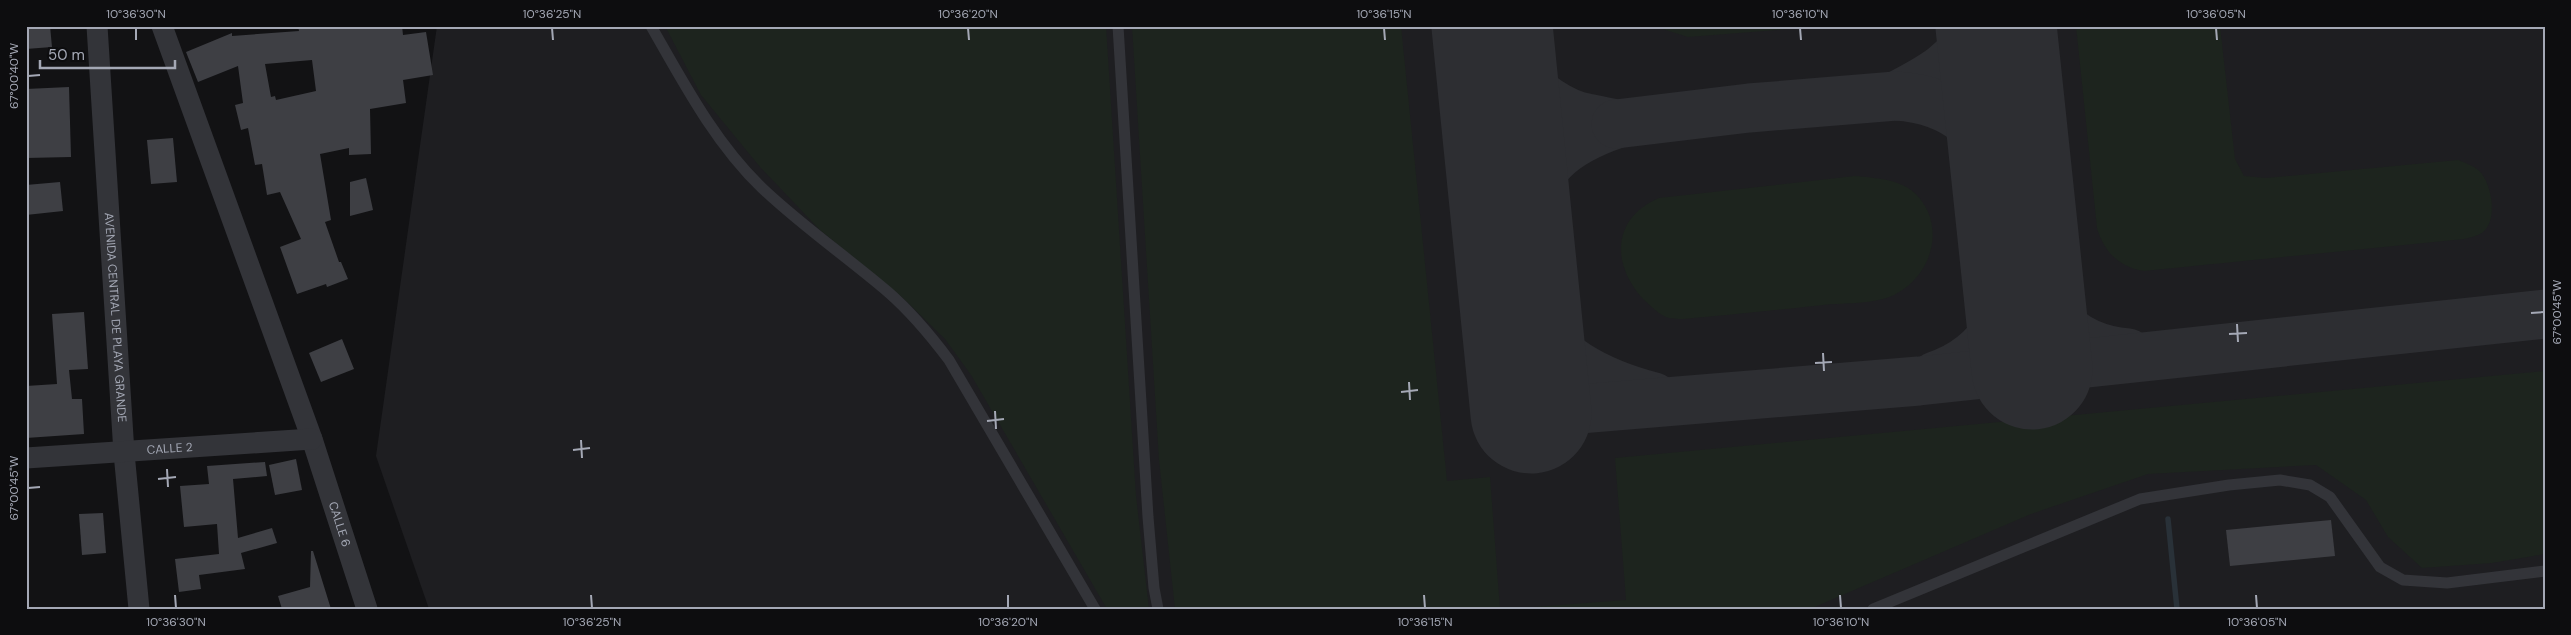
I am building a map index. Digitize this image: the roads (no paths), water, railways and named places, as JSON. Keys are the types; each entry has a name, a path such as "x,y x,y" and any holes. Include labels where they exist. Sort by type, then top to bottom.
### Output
{"street":[{"name":"AVENIDA CENTRAL DE PLAYA GRANDE","path":"97,26 124,453 139,609"},
{"name":"CALLE 6","path":"162,26 312,439 367,609"},
{"name":"CALLE 2","path":"26,458 124,453 312,439"}],"lane":[{"path":"651,26 707,120 740,164 762,188 889,294 934,341 949,360 1095,609"},
{"path":"1118,26 1148,517 1154,588 1158,609"},
{"path":"1873,609 2140,499 2230,485 2280,480 2310,485 2330,497 2380,568 2403,580 2447,583 2545,571"}],"waterway":[{"path":"2168,519 2177,609"}]}
